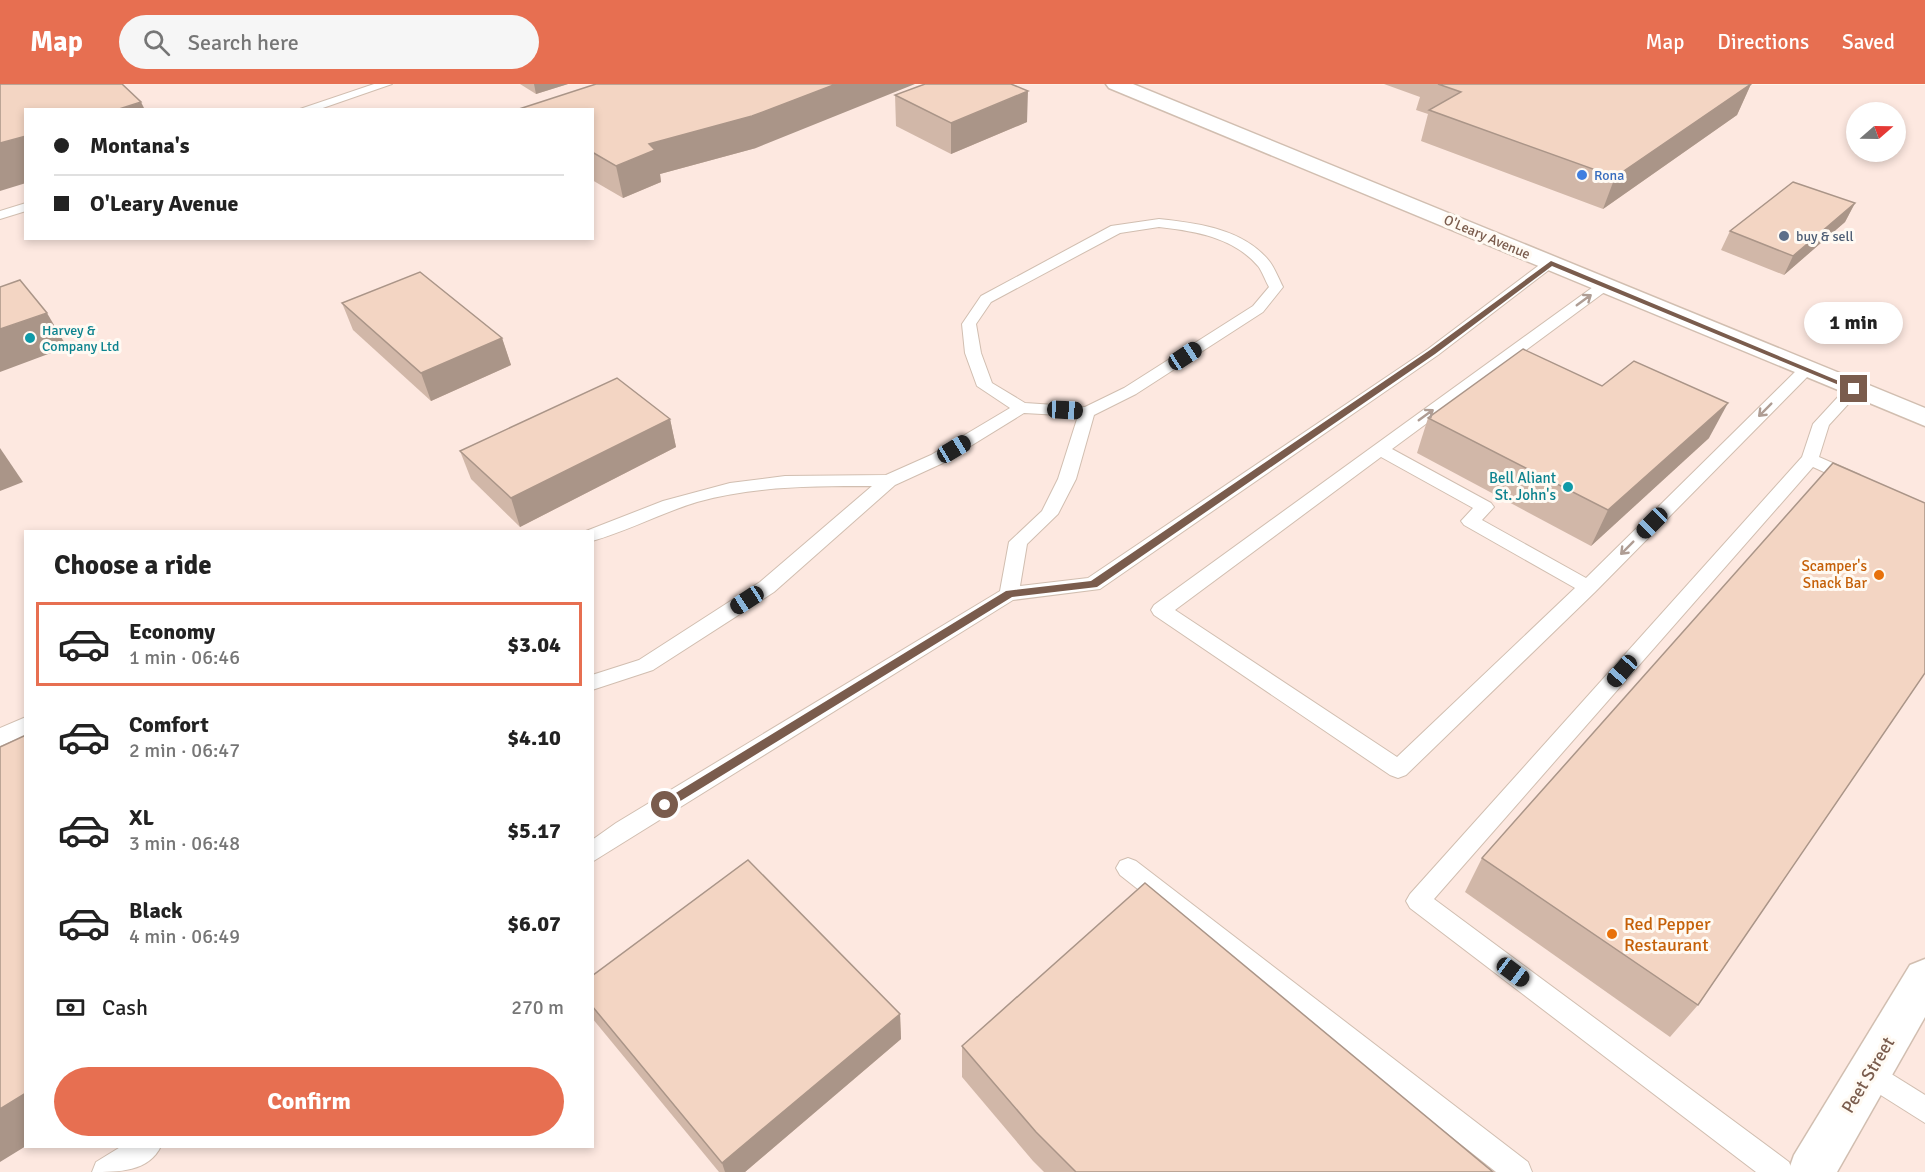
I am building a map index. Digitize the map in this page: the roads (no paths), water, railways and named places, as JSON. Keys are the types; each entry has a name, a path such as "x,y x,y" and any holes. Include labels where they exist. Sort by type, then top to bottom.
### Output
{"street":[{"name":"O'Leary Avenue","path":"1116,84 1925,418"},
{"name":"Peet Street","path":"1810,1172 1925,978"}],"lane":[{"path":"309,108 386,84"},
{"path":"340,85 351,95"},
{"path":"0,215 24,208"},
{"path":"1160,223 1197,227 1237,242 1264,264 1276,287 1258,309 1130,391 1087,412 1021,408 985,386 973,353 969,324 986,299 1116,230 1160,223"},
{"path":"594,852 624,830 1010,594 1094,584 1423,359 1551,263"},
{"path":"1605,285 1161,610 1398,769 1588,587 1807,369"},
{"path":"1779,1172 1418,901 1810,459 1821,424 1854,389"},
{"path":"594,682 646,665 767,587 889,481 937,459 1021,408"},
{"path":"1010,594 1018,542 1049,514 1067,478 1087,412"},
{"path":"1379,449 1485,507 1470,521 1588,587"},
{"path":"1810,459 1873,487"},
{"path":"594,534 651,510 750,485 819,481 889,481"},
{"path":"0,738 24,726"},
{"path":"1128,868 1518,1172"},
{"path":"1869,1072 1925,1110"},
{"path":"106,1172 144,1148"}],"place":[{"name":"Rona","path":"1582,175"},
{"name":"buy & sell","path":"1784,236"},
{"name":"Harvey & Company Ltd","path":"30,338"},
{"name":"Bell Aliant St. John's","path":"1568,487"},
{"name":"Scamper's Snack Bar","path":"1879,575"},
{"name":"Red Pepper Restaurant","path":"1612,934"}]}
